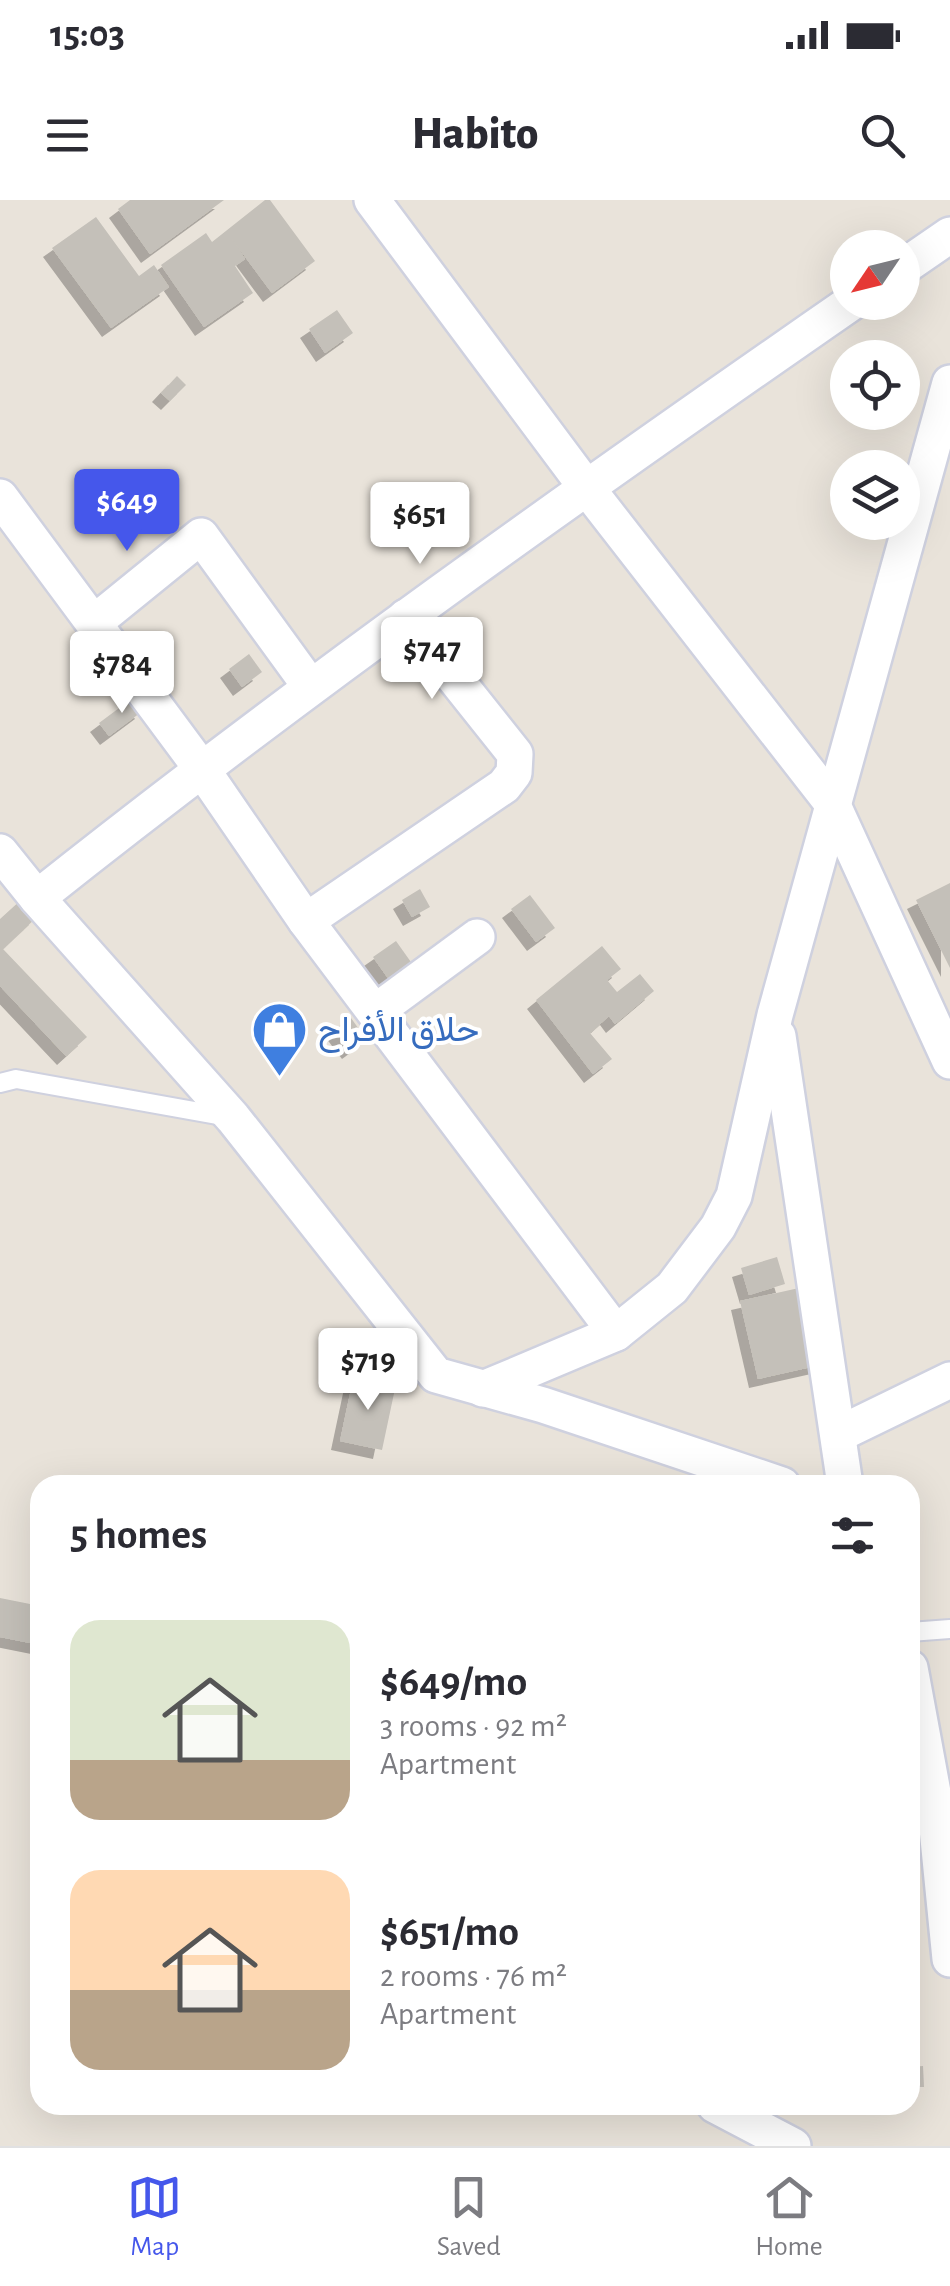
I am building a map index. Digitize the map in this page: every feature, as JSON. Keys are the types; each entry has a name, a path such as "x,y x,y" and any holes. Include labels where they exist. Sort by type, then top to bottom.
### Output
{"street":[{"path":"372,200 586,486 832,803 950,1061"},
{"path":"920,256 950,235"},
{"path":"752,1475 543,1405 436,1375 234,1118 14,874 200,768 586,486 830,317"},
{"path":"483,1389 616,1333 672,1288 718,1227 734,1196 775,1015 950,383"},
{"path":"0,497 200,768 306,921 616,1333"},
{"path":"94,622 201,536 310,686"},
{"path":"306,921 504,786 514,773 515,754 406,617"},
{"path":"375,1012 477,937"},
{"path":"775,1015 844,1475"},
{"path":"839,1434 950,1380"},
{"path":"920,1722 934,1798 950,1959"},
{"path":"734,2115 793,2146"}],"lane":[{"path":"0,1083 16,1079 234,1118"},
{"path":"920,1631 950,1629"}],"building":[{"path":"130,200 224,200 150,254 118,209"},
{"path":"270,200 315,261 272,293 232,239 245,259 235,266 253,293 204,327 161,265 206,233 212,242"},
{"path":"96,217 139,276 154,265 169,287 111,328 52,248"},
{"path":"337,310 353,333 325,353 309,329"},
{"path":"177,376 186,385 170,401 161,393"},
{"path":"249,654 262,672 242,687 229,669"},
{"path":"134,697 144,710 109,736 99,723"},
{"path":"950,883 950,968 916,900"},
{"path":"420,889 430,907 412,917 402,900"},
{"path":"530,895 555,928 536,942 511,909"},
{"path":"22,899 38,916 3,949 87,1037 66,1056 0,986 0,919"},
{"path":"396,941 418,972 395,988 373,957"},
{"path":"602,946 621,969 607,980 617,992 640,974 654,991 615,1024 609,1016 590,1033 612,1059 593,1074 536,1000"},
{"path":"351,1018 366,1039 351,1050 335,1029"},
{"path":"777,1257 785,1284 749,1295 741,1268"},
{"path":"799,1288 820,1365 758,1379 740,1301"},
{"path":"354,1375 396,1384 382,1450 340,1441"},
{"path":"0,1598 30,1604 30,1643 0,1637"},
{"path":"923,2066 924,2087 920,2087"}],"place":[{"name":"حلاق الأفراح","path":"279,1079"}]}
